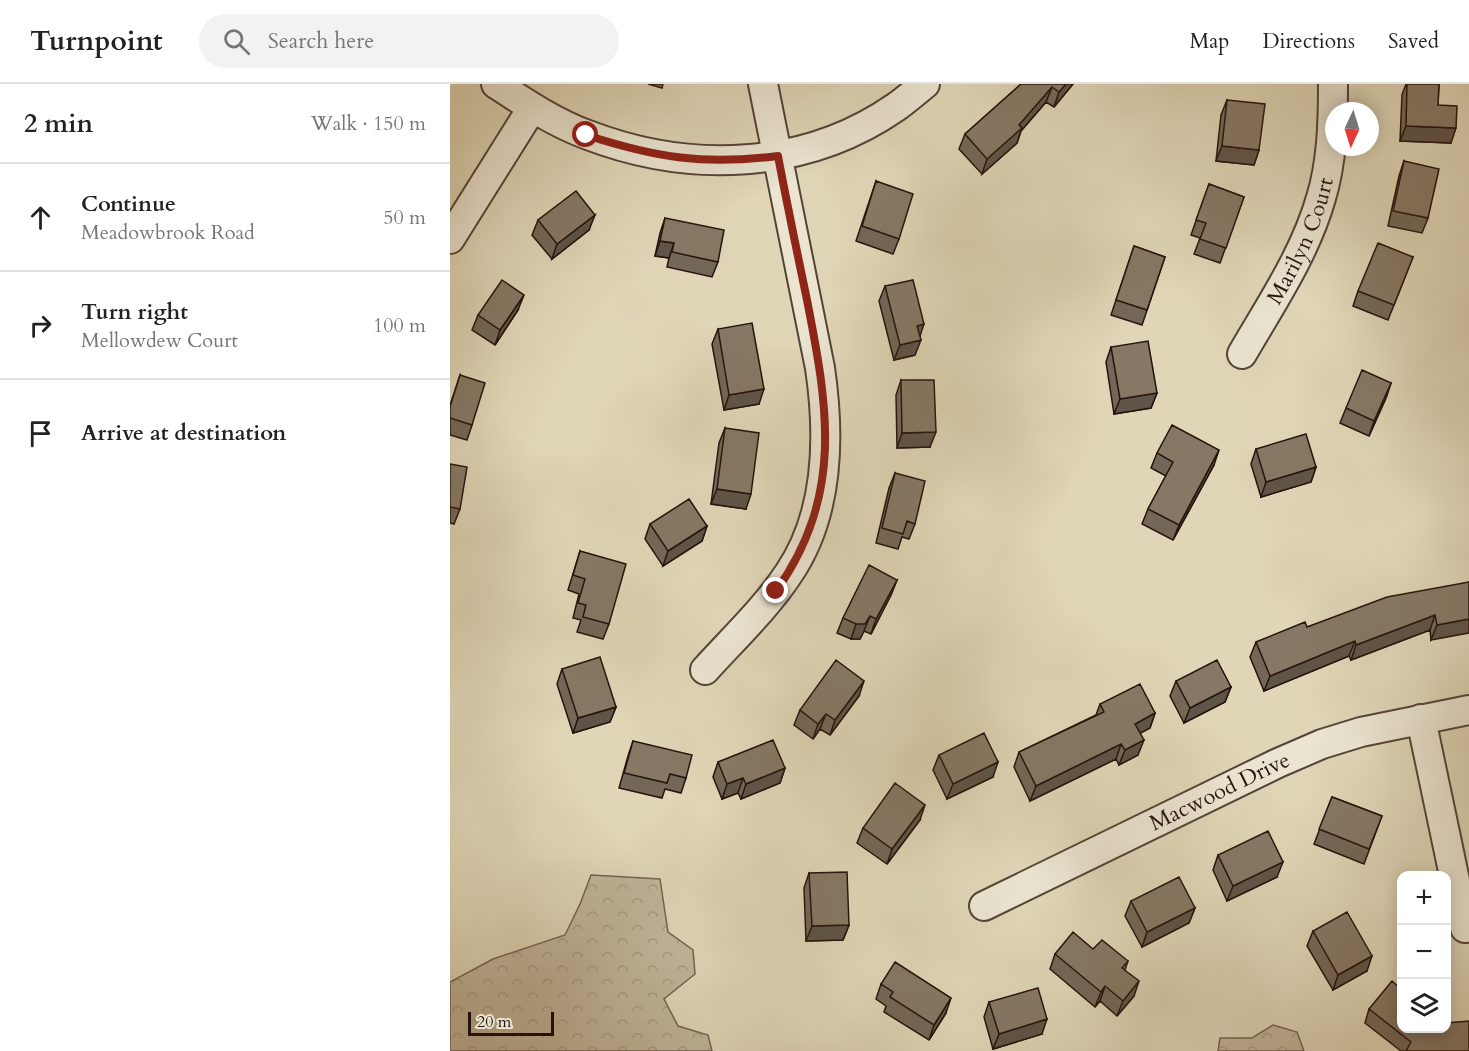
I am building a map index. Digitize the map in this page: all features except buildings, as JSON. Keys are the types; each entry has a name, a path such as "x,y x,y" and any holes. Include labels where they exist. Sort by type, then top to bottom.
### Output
{"street":[{"path":"496,84 532,108 586,135 634,150 683,159 711,161 738,161 778,156 826,143 858,129 897,107 925,84"},
{"path":"705,670 776,591 791,570 810,528 825,464 825,409 820,368 763,84"},
{"name":"Marilyn Court","path":"1242,354 1309,233 1322,197 1329,158 1332,84"},
{"path":"450,239 532,108"},
{"name":"Macwood Drive","path":"984,906 1278,762 1322,744 1361,732 1469,710"},
{"path":"1421,719 1466,928"}],"green space":[{"path":"591,875 660,879 668,932 693,950 695,974 664,999 678,1026 708,1035 712,1051 450,1051 450,982 493,959 565,935"},
{"path":"1273,1025 1297,1032 1304,1051 1218,1051 1220,1038 1252,1038"}],"route":[{"path":"586,135 634,150 683,159 738,161 778,156 820,368 825,399 826,429 825,464 817,506 801,551 776,591"}]}
